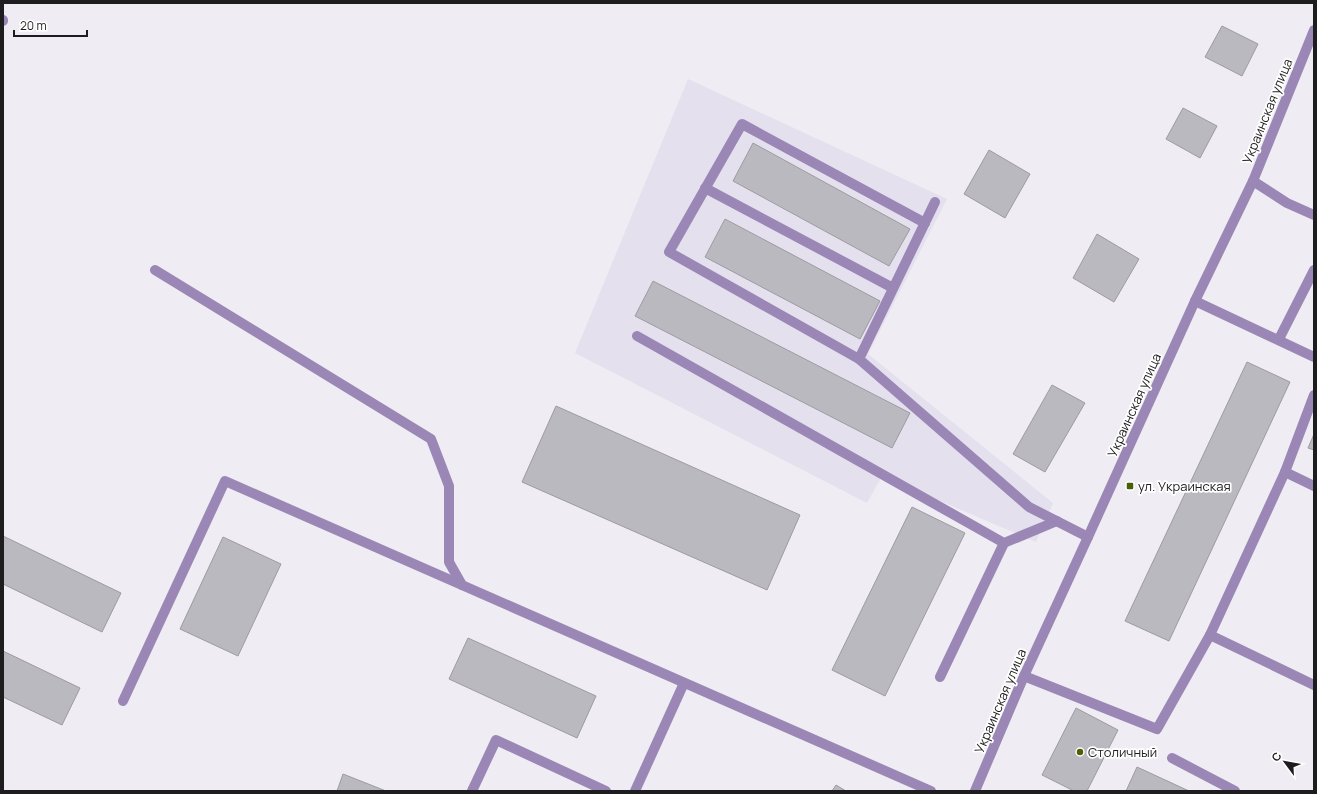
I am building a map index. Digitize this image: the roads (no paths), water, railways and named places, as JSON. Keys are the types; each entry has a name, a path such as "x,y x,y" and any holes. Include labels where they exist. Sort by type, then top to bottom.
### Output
{"street":[{"name":"Украинская улица","path":"975,791 1024,676 1195,301 1253,181 1314,30"},
{"path":"925,223 742,124 669,252 859,359 1029,507 1088,537"},
{"path":"1253,181 1287,203 1314,215"},
{"path":"705,188 893,288"},
{"path":"859,359 935,202"},
{"path":"155,270 431,439 449,486 449,562 462,585"},
{"path":"1279,339 1314,270"},
{"path":"1195,301 1279,339 1314,357"},
{"path":"637,336 1004,543"},
{"path":"1024,676 1156,729 1210,635 1285,472 1314,395"},
{"path":"1285,472 1314,486"},
{"path":"123,701 225,481 931,791"},
{"path":"940,677 1004,543 1056,521"},
{"path":"1210,635 1314,685"},
{"path":"636,791 684,683"},
{"path":"472,791 496,740 606,791"},
{"path":"1172,758 1235,791"}],"place":[{"name":"ул. Украинская","path":"1130,486"},
{"name":"Столичный","path":"1080,752"}]}
